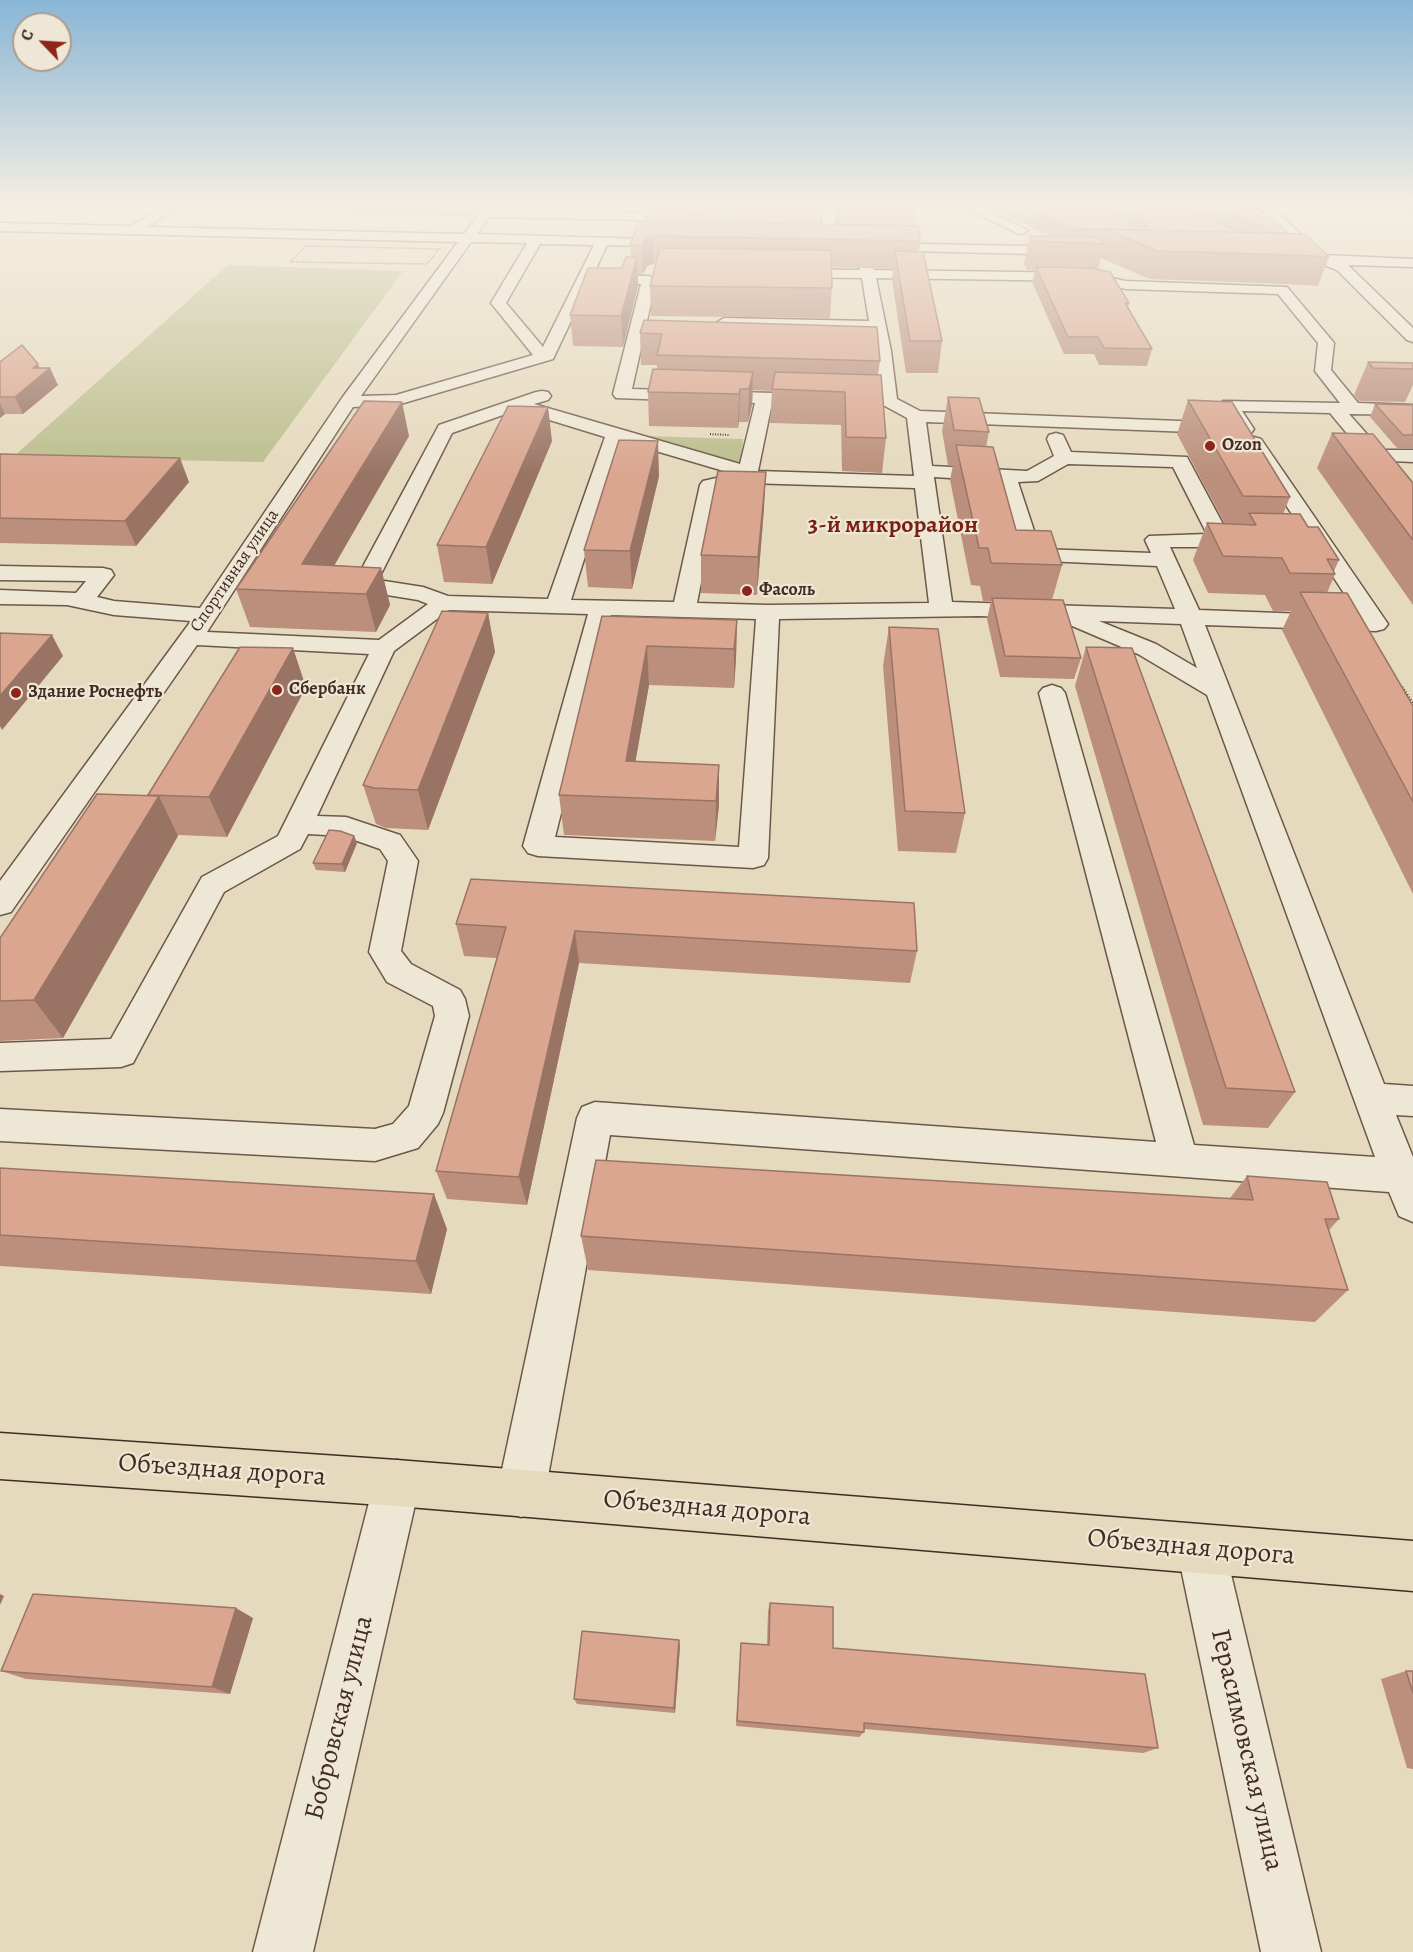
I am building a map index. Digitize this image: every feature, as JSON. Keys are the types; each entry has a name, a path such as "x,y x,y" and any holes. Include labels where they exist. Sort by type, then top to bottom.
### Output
{"main road":[{"name":"Объездная дорога","path":"0,1456 397,1483 1413,1566"}],"street":[{"name":"Спортивная улица","path":"0,904 191,638 348,402 427,294"},
{"path":"503,294 498,303 538,351 547,356"},
{"path":"348,402 397,400 547,356 577,294"},
{"path":"557,607 615,434 622,393 640,344 648,294"},
{"path":"872,294 878,326 877,351 889,401"},
{"path":"1285,294 1326,343 1323,371 1376,456 1413,456"},
{"path":"1374,294 1405,321 1413,336"},
{"path":"711,323 878,326"},
{"path":"505,340 518,327"},
{"path":"465,367 483,358"},
{"path":"622,393 889,401 916,416 1245,429"},
{"path":"542,396 445,429 364,585 423,594 444,603 768,612 941,609 1376,624 1229,405 1413,410"},
{"path":"748,475 765,397"},
{"path":"517,405 748,475"},
{"path":"916,416 941,609"},
{"path":"1048,421 1064,458"},
{"path":"684,610 710,485 748,475 1031,477 1064,458 1180,461 1221,541"},
{"path":"1006,476 1031,555 1165,560"},
{"path":"521,1493 595,1118 1180,1161 1407,1190 1190,617 1156,540 1243,541"},
{"path":"1299,542 1321,543"},
{"path":"0,573 103,575 82,601"},
{"path":"0,597 67,598 114,609 207,615"},
{"path":"0,1057 121,1053 213,885 290,842 384,647 444,603"},
{"path":"601,609 538,846 753,858 768,612"},
{"path":"1060,612 1147,649 1218,692"},
{"path":"191,638 384,647"},
{"path":"1052,693 1180,1161"},
{"path":"0,1125 375,1145 405,1137 425,1113 452,1016 448,999 399,974 385,952 403,861 390,842 346,827 298,824"},
{"path":"1371,1099 1413,1101"},
{"name":"Бобровская улица","path":"283,1952 397,1483"},
{"name":"Герасимовская улица","path":"1201,1549 1291,1952"}],"path":[{"path":"1401,686 1413,704"}],"green space":[{"path":"195,294 386,294 263,462 13,457"},
{"path":"644,436 743,439 741,465"}],"building":[{"path":"578,294 627,294 621,316 570,315"},
{"path":"902,294 932,294 942,341 910,341"},
{"path":"1048,294 1124,294 1129,303 1125,303 1152,349 1104,348 1098,337 1068,337"},
{"path":"644,320 877,327 880,361 657,355 662,334 640,333"},
{"path":"22,345 38,364 33,368 50,368 15,397 0,397 0,362"},
{"path":"1368,362 1413,363 1413,369 1373,368"},
{"path":"653,369 753,372 749,389 740,389 739,394 648,392"},
{"path":"775,372 881,375 886,438 846,437 845,392 772,389"},
{"path":"948,397 979,398 989,432 954,430"},
{"path":"1188,400 1232,402 1290,497 1243,496"},
{"path":"364,401 402,402 302,564 381,568 366,594 236,589"},
{"path":"1375,404 1413,405 1413,435 1403,435"},
{"path":"508,406 548,407 486,547 437,545"},
{"path":"1332,433 1373,434 1413,483 1413,540"},
{"path":"619,440 658,441 630,551 584,550"},
{"path":"956,445 993,447 1016,530 1051,531 1062,565 991,563 988,548 979,548"},
{"path":"0,454 180,458 125,521 0,518"},
{"path":"718,471 766,472 758,557 701,555"},
{"path":"1249,513 1300,514 1308,527 1318,527 1339,560 1327,559 1335,574 1290,573 1282,558 1223,556 1207,523 1256,525"},
{"path":"1300,592 1347,593 1413,706 1413,802"},
{"path":"992,598 1063,600 1081,658 1005,656"},
{"path":"442,611 488,613 418,790 374,788 363,785"},
{"path":"602,616 737,620 734,649 647,646 626,761 719,765 716,801 559,795"},
{"path":"889,627 938,629 965,813 905,811"},
{"path":"0,633 52,635 0,696"},
{"path":"240,647 293,648 209,797 148,795"},
{"path":"1086,647 1132,648 1295,1092 1226,1088"},
{"path":"97,794 159,796 34,1000 0,1001 0,938"},
{"path":"329,830 354,836 342,864 313,863"},
{"path":"471,879 914,903 917,951 575,931 519,1177 436,1171 506,927 456,924"},
{"path":"596,1160 1253,1200 1247,1176 1327,1182 1339,1219 1325,1219 1348,1290 581,1236"},
{"path":"0,1168 434,1194 416,1261 0,1235"},
{"path":"33,1594 236,1608 212,1687 1,1671"},
{"path":"770,1603 833,1607 833,1648 1145,1674 1158,1748 864,1723 864,1732 737,1721 741,1643 769,1645"},
{"path":"582,1631 679,1640 674,1708 574,1699"},
{"path":"1406,1671 1413,1671 1413,1693"}],"place":[{"name":"Ozon","path":"1210,446"},
{"name":"Фасоль","path":"747,591"},
{"name":"Сбербанк","path":"277,690"},
{"name":"Здание Роснефть","path":"16,693"}],"district":[{"name":"3-й микрорайон","path":"893,526"}]}
